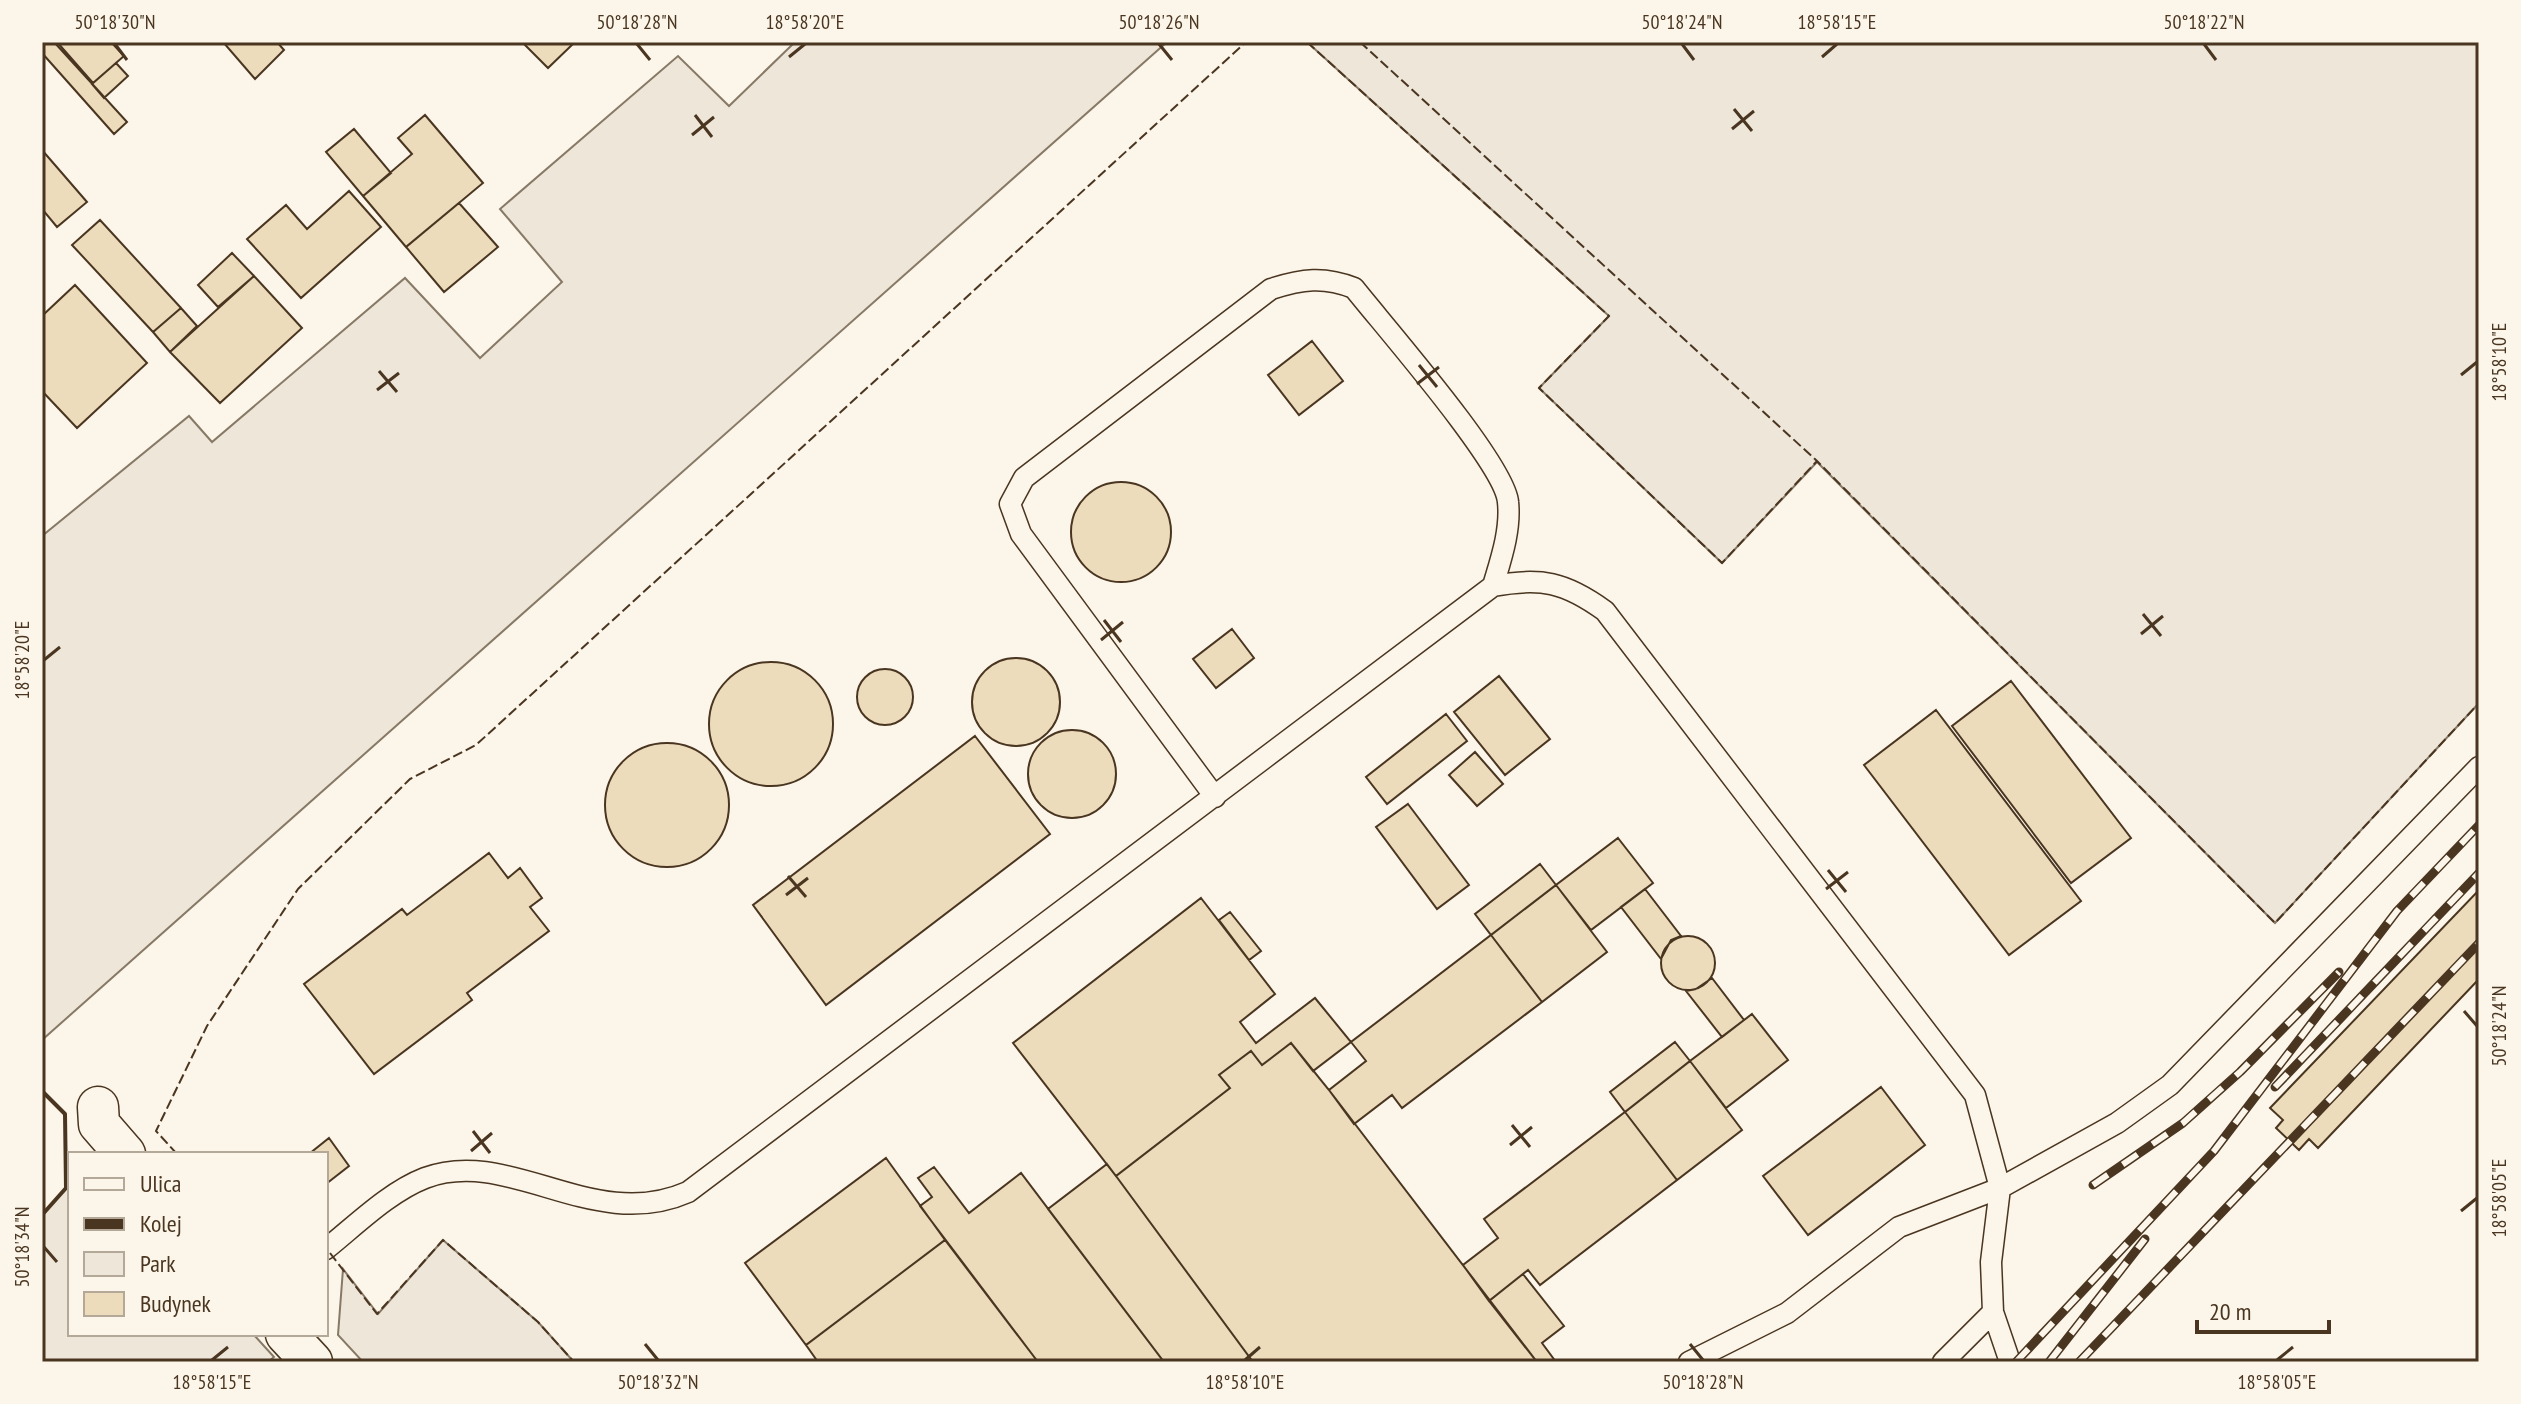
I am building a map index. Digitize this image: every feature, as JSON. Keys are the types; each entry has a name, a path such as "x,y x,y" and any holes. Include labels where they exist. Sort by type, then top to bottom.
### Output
{"street":[{"path":"98,1107 99,1124 123,1152"},
{"path":"288,1336 312,1362"}],"lane":[{"path":"1215,797 1021,534 1010,504 1024,478 1246,307 1271,289 1301,279 1331,279 1354,288 1493,464 1509,499 1506,541 1493,586"},
{"path":"328,1247 392,1197 437,1175 491,1174 613,1204 662,1202 688,1192 1493,586 1523,580 1548,582 1579,592 1605,611 1975,1095 2000,1188 1991,1262 1993,1312 2010,1362"},
{"path":"1689,1362 1787,1313 1899,1227 2000,1188 2117,1123 2170,1085 2479,767"},
{"path":"1943,1362 1993,1312"}],"green space":[{"path":"795,42 1167,42 42,1040 42,536 189,416 212,442 405,278 480,358 562,282 500,209 678,56 729,106"},
{"path":"1307,42 2479,42 2479,703 2275,923 1817,462 1722,563 1539,388 1609,316"},
{"path":"68,1188 68,1336 255,1336 274,1357 268,1362 47,1362 42,1357 42,1215"},
{"path":"443,1240 538,1322 574,1362 363,1362 338,1335 343,1269 378,1314"}],"building":[{"path":"42,42 54,42 127,122 114,134 42,53"},
{"path":"57,42 111,42 124,56 93,83"},
{"path":"223,42 277,42 284,50 255,79"},
{"path":"522,42 575,42 548,68"},
{"path":"116,63 128,76 104,98 92,84"},
{"path":"425,115 483,183 406,247 363,196 412,154 398,138"},
{"path":"354,129 391,173 363,196 326,152"},
{"path":"42,150 87,202 57,227 42,209"},
{"path":"349,191 381,227 301,298 247,239 286,205 307,229"},
{"path":"459,203 498,247 444,292 406,247"},
{"path":"100,220 181,308 153,332 72,245"},
{"path":"232,253 254,276 218,307 198,285"},
{"path":"254,276 302,328 220,403 170,352"},
{"path":"75,285 147,363 77,428 42,391 42,316"},
{"path":"181,308 197,326 170,352 153,332"},
{"path":"1312,341 1343,381 1299,415 1268,375"},
{"path":"1111,482 1131,482 1157,496 1168,513 1171,532 1168,551 1157,568 1131,582 1111,582 1093,574 1079,560 1071,542 1071,522 1079,504 1093,490"},
{"path":"1232,629 1254,658 1216,688 1193,659"},
{"path":"1016,658 1033,662 1047,671 1056,685 1060,702 1056,719 1047,733 1033,742 1016,746 999,742 985,733 976,719 972,702 976,685 985,671 999,662"},
{"path":"771,662 795,667 815,680 828,700 833,724 828,748 815,768 795,781 771,786 747,781 727,768 714,748 709,724 714,700 727,680 747,667"},
{"path":"885,669 905,677 913,697 905,717 885,725 865,717 857,697 865,677"},
{"path":"1499,676 1550,739 1505,775 1454,712"},
{"path":"2011,681 2131,838 2071,883 1952,726"},
{"path":"1936,710 2081,901 2009,955 1864,765"},
{"path":"1446,714 1467,741 1387,804 1366,777"},
{"path":"1072,730 1089,734 1103,743 1112,757 1116,774 1112,791 1103,805 1089,814 1072,818 1055,814 1041,805 1032,791 1028,774 1032,757 1041,743 1055,734"},
{"path":"975,736 1050,834 826,1005 753,905"},
{"path":"667,743 691,748 711,761 724,781 729,805 724,829 711,849 691,862 667,867 643,862 623,849 610,829 605,805 610,781 623,761 643,748"},
{"path":"1475,752 1503,784 1477,806 1449,775"},
{"path":"1408,804 1469,885 1437,909 1376,827"},
{"path":"1618,838 1653,883 1591,930 1556,885"},
{"path":"489,853 508,878 520,868 542,898 530,907 549,931 467,993 472,1000 374,1074 304,984 402,909 407,915"},
{"path":"1540,864 1556,885 1491,935 1475,914"},
{"path":"1556,885 1607,952 1542,1002 1491,935"},
{"path":"1645,889 1681,936 1671,940 1661,959 1621,907"},
{"path":"2479,890 2479,979 2318,1148 2309,1139 2299,1150 2276,1128 2283,1120 2270,1108"},
{"path":"1201,898 1275,994 1240,1022 1256,1043 1315,998 1351,1042 1313,1071 1291,1043 1262,1065 1251,1051 1219,1075 1230,1088 1116,1176 1013,1043"},
{"path":"1230,912 1261,951 1249,960 1219,920"},
{"path":"1491,935 1542,1002 1402,1108 1392,1095 1354,1124 1329,1090 1366,1061 1351,1042"},
{"path":"1688,936 1699,938 1707,944 1713,952 1713,974 1707,982 1699,988 1688,990 1677,988 1669,982 1663,974 1661,963 1663,952 1669,944 1677,938"},
{"path":"1712,978 1744,1020 1722,1037 1686,991 1696,989"},
{"path":"1752,1014 1788,1060 1726,1108 1690,1061"},
{"path":"1675,1042 1690,1061 1625,1112 1610,1092"},
{"path":"1291,1043 1537,1362 1253,1362 1116,1176 1230,1088 1219,1075 1251,1051 1262,1065"},
{"path":"1690,1061 1742,1130 1677,1180 1625,1112"},
{"path":"1881,1087 1925,1145 1808,1235 1763,1176"},
{"path":"1625,1112 1677,1180 1540,1285 1528,1270 1489,1301 1463,1265 1498,1238 1484,1219"},
{"path":"329,1138 349,1166 328,1182 328,1152 312,1152"},
{"path":"886,1158 945,1240 806,1345 745,1263"},
{"path":"1107,1164 1253,1362 1164,1362 1048,1209"},
{"path":"934,1167 969,1213 1021,1173 1164,1362 1038,1362 920,1206 932,1197 918,1178"},
{"path":"945,1240 1038,1362 818,1362 806,1345"},
{"path":"1523,1274 1564,1326 1542,1343 1556,1362 1537,1362 1489,1301"}],"railway":[{"path":"2016,1362 2214,1151 2397,911 2479,825"},
{"path":"2275,1087 2479,873"},
{"path":"2079,1362 2479,943"},
{"path":"2093,1185 2183,1123 2240,1072 2339,972"},
{"path":"2049,1362 2145,1239"}],"fence":[{"path":"175,1152 156,1131 207,1026 298,889 410,779 476,745 1246,42"},
{"path":"1307,42 1609,316 1539,388 1722,563 1817,461 2275,923 2479,703"},
{"path":"1360,42 1817,461"},
{"path":"330,1253 377,1314 443,1240 538,1322 574,1362"}],"wall":[{"path":"42,1091 65,1114 66,1188 42,1215"}]}
